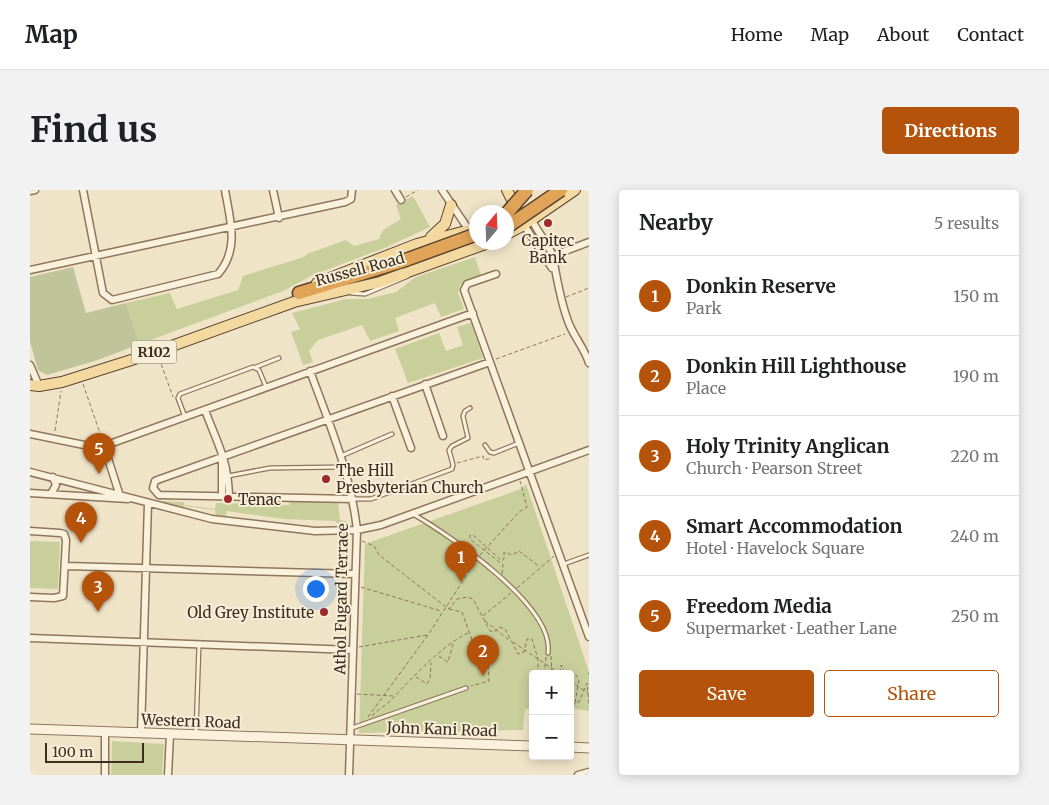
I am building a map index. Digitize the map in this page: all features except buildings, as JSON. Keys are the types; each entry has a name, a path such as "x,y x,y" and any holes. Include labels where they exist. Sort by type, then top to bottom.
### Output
{"highway":[{"path":"514,215 547,190"},
{"path":"523,204 553,190"},
{"path":"514,222 561,190"},
{"path":"305,295 406,267 469,241"}],"main road":[{"path":"507,190 523,204"},
{"path":"514,220 523,204 576,190"},
{"path":"417,244 432,236 444,226 451,205"},
{"name":"Russell Road","path":"34,386 59,383 157,351 305,295 333,276 417,244 469,239"},
{"name":"Russell Road","path":"305,295 337,292 380,282 406,267"}],"street":[{"path":"30,191 35,190"},
{"path":"83,190 94,256 103,293 112,300 218,274 226,264 231,252 231,227 225,190"},
{"path":"273,190 278,218"},
{"path":"30,270 278,218 351,199 352,190"},
{"path":"395,190 400,200"},
{"path":"442,190 469,229"},
{"path":"523,204 552,256 560,299 589,363"},
{"path":"523,204 553,269"},
{"path":"552,256 589,242"},
{"path":"496,274 465,286 464,290 589,637"},
{"path":"30,434 89,446 104,446 473,313"},
{"path":"353,499 159,495 153,488 155,481 160,479 490,362"},
{"path":"30,365 34,386"},
{"name":"Athol Fugard Terrace","path":"310,371 344,467 353,499 357,530 349,775"},
{"path":"425,384 443,436"},
{"path":"392,396 411,448"},
{"path":"205,410 223,457 228,476 226,496"},
{"path":"104,446 119,493"},
{"path":"30,472 119,493 137,500 212,519 315,531 357,530 412,514 589,450"},
{"path":"223,457 226,496"},
{"path":"51,494 56,485 53,477"},
{"path":"30,493 137,500"},
{"path":"141,733 148,503"},
{"path":"30,531 64,534 66,540 63,596 54,598 30,597"},
{"path":"66,566 355,574"},
{"path":"30,638 353,650"},
{"name":"Western Road","path":"30,729 351,740"},
{"path":"105,732 105,775"},
{"path":"168,775 170,734"},
{"name":"John Kani Road","path":"351,740 529,746"},
{"path":"574,747 589,748"},
{"path":"578,775 589,772"}],"lane":[{"path":"185,417 178,398 180,394 279,358"},
{"path":"256,367 260,370 267,388"},
{"path":"353,499 371,499 449,471 453,466 449,450 452,446 468,438 463,416 465,411 470,408"},
{"path":"340,456 392,434"},
{"path":"486,446 490,452 494,452 519,444"},
{"path":"228,476 270,468 344,467"},
{"path":"412,514 460,544 501,577 539,622 546,636 548,653"},
{"path":"563,564 589,555"},
{"path":"196,735 199,644"},
{"path":"352,728 466,688"}],"path":[{"path":"400,200 418,190"},
{"path":"560,299 589,288"},
{"path":"490,362 573,331"},
{"path":"157,351 172,393"},
{"path":"81,376 104,446"},
{"path":"53,439 62,396 59,383"},
{"path":"453,466 483,456 484,460 488,459"},
{"path":"519,512 527,507 523,487"},
{"path":"501,577 504,567 470,539 470,535 474,535 502,561 504,560 505,552 512,556 519,551 540,567 551,558"},
{"path":"357,539 374,546 379,555 446,607 462,612 475,648 482,647 488,663 489,681 466,688"},
{"path":"355,585 442,611"},
{"path":"449,609 457,599 466,597 477,603 490,631 496,630 499,627 505,629 518,654 521,655 525,650 526,641 530,638 534,641 538,659 538,670"},
{"path":"483,616 496,606"},
{"path":"364,724 386,696 446,607"},
{"path":"484,620 553,669"},
{"path":"364,724 439,655 470,632"},
{"path":"353,650 365,644 428,635"},
{"path":"439,655 448,662 453,643"},
{"path":"544,670 548,653"},
{"path":"548,653 552,659 553,669"},
{"path":"416,676 426,684 430,679 431,662"},
{"path":"574,677 576,675 578,687 575,703"},
{"path":"575,703 579,702 587,683 589,704"},
{"path":"574,684 589,694"},
{"path":"352,694 394,696"}],"green space":[{"path":"413,196 430,227 387,247 313,275 283,291 140,344 126,303 170,293 177,309 238,290 243,276 304,257 307,254 346,240 354,246 379,239 383,230 401,219 396,205"},
{"path":"475,257 481,275 460,285 458,293 464,309 441,317 435,303 395,318 399,331 370,341 362,325 318,340 309,351 313,362 303,365 291,332 300,329 292,313 346,299 368,299 396,292 416,277"},
{"path":"73,267 86,313 126,303 140,344 98,360 47,375 38,370 30,342 30,277"},
{"path":"471,323 483,358 408,383 395,349 439,333 446,351 463,345 457,327"},
{"path":"526,484 589,672 589,711 574,709 574,670 529,670 529,709 525,709 523,730 359,733 365,544 521,489"},
{"path":"162,501 184,502 184,505 215,509 216,503 290,505 289,502 338,502 340,520 346,521 346,524 339,525 335,521 283,519 227,511 226,516 216,516 215,510 184,506 183,509 161,504"},
{"path":"30,541 60,542 58,589 30,588"},
{"path":"112,741 164,744 162,775 111,775"}],"place":[{"name":"Capitec Bank","path":"548,223"},
{"name":"Freedom Media","path":"99,474"},
{"name":"The Hill Presbyterian Church","path":"326,479"},
{"name":"Tenac","path":"228,499"},
{"name":"Smart Accommodation","path":"81,543"},
{"name":"Donkin Reserve","path":"461,582"},
{"name":"Holy Trinity Anglican","path":"98,612"},
{"name":"Old Grey Institute","path":"324,612"},
{"name":"Donkin Hill Lighthouse","path":"483,676"}]}
